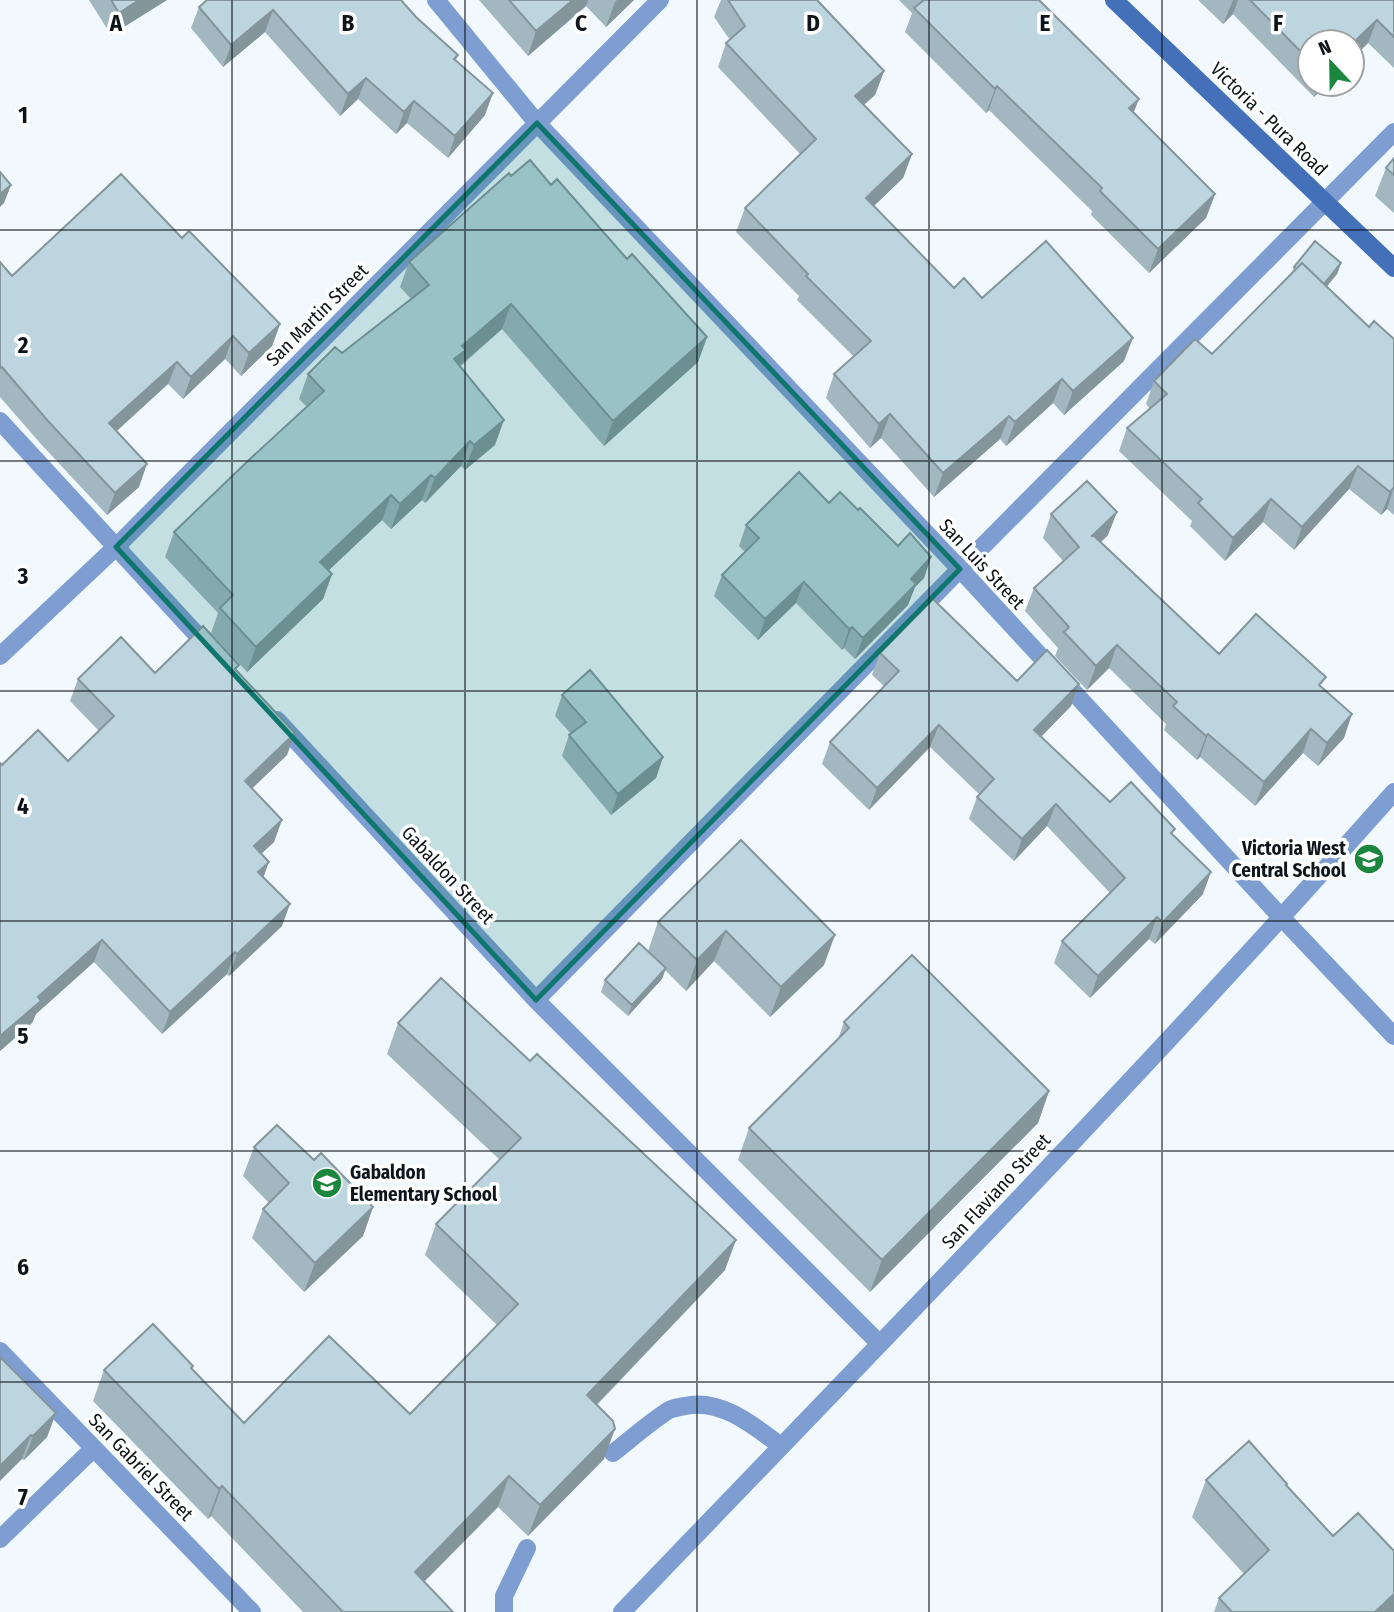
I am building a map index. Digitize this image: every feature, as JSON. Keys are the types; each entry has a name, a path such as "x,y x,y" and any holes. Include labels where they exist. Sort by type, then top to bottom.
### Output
{"main road":[{"name":"Victoria - Pura Road","path":"1114,0 1394,268"}],"street":[{"name":"San Luis Street","path":"436,0 537,123 960,569 1394,1036"},
{"name":"San Martin Street","path":"0,656 116,547 660,0"},
{"path":"536,1000 1394,132"},
{"path":"0,421 219,658"},
{"name":"Gabaldon Street","path":"266,708 536,1000 880,1344"},
{"name":"San Flaviano Street","path":"622,1612 880,1344 1282,918 1394,792"},
{"name":"San Gabriel Street","path":"0,1351 252,1612"},
{"path":"613,1453 671,1409 695,1404 730,1412 781,1446"},
{"path":"0,1539 94,1448"},
{"path":"504,1612 503,1596 527,1548"}],"highlighted area":[{"path":"537,123 960,569 536,1000 116,547"}],"building":[{"path":"111,0 139,0 119,13"},
{"path":"207,0 401,0 458,55 454,59 493,93 455,136 414,101 404,112 366,78 348,94 273,10 231,45 199,7"},
{"path":"509,0 573,0 536,31"},
{"path":"728,0 817,0 884,71 855,96 912,154 866,198 954,288 964,278 982,298 1046,241 1133,338 1073,391 1062,379 1015,422 1009,416 943,473 890,414 879,424 834,374 871,341 806,276 808,274 745,208 816,139 726,43 745,26"},
{"path":"924,0 1039,0 1139,99 1129,108 1215,194 1158,249 1100,191 1102,188 997,86 995,89 914,8"},
{"path":"1250,0 1394,0 1394,37 1377,20 1366,31 1366,28 1296,28 1296,47"},
{"path":"1394,158 1394,175 1386,168"},
{"path":"530,160 551,185 557,179 627,259 632,254 707,337 613,421 511,304 462,346 466,350 454,359 504,420 474,445 470,441 435,478 431,475 400,504 391,495 320,562 332,574 256,647 220,608 233,595 174,532 324,391 308,374 335,347 342,353 429,285 409,262 509,173 511,176"},
{"path":"0,172 11,185 0,194"},
{"path":"121,174 182,238 189,231 280,324 249,353 233,336 191,377 177,362 109,423 147,464 115,493 2,367 0,368 0,262 12,276"},
{"path":"1315,241 1341,263 1324,284 1302,263 1296,269 1294,267"},
{"path":"1302,263 1369,327 1374,321 1394,339 1394,487 1390,492 1358,466 1302,527 1271,499 1233,538 1198,503 1202,499 1127,428 1167,394 1154,381 1195,339 1212,354"},
{"path":"799,472 829,503 840,492 898,546 910,533 931,557 911,579 916,584 863,638 852,627 849,629 804,582 765,619 722,575 759,538 746,525"},
{"path":"1087,481 1117,512 1093,535 1219,654 1256,614 1326,677 1319,685 1352,714 1327,743 1311,729 1264,782 1173,706 1177,702 1117,645 1096,666 1064,632 1069,627 1034,588 1079,547 1051,514"},
{"path":"933,599 1017,681 1047,650 1079,684 1034,730 1110,802 1131,782 1175,829 1171,833 1211,872 1163,922 1157,917 1098,976 1062,941 1125,878 1056,804 1022,839 977,797 994,779 939,725 877,788 830,742 899,671 880,653"},
{"path":"203,626 239,665 235,669 295,733 245,781 282,820 254,846 269,862 258,872 290,904 170,1012 102,940 38,997 41,1001 0,1036 0,763 2,765 38,730 68,761 114,716 78,679 121,637 155,673"},
{"path":"590,670 663,757 618,794 569,735 586,722 562,695"},
{"path":"741,840 835,935 781,987 726,931 697,960 658,922"},
{"path":"639,943 666,968 632,1005 605,980"},
{"path":"912,955 1049,1091 882,1260 749,1128 849,1028 844,1022"},
{"path":"441,978 530,1061 537,1054 736,1240 587,1395 613,1421 615,1429 540,1505 509,1476 415,1572 453,1612 343,1612 222,1486 219,1489 104,1370 153,1324 244,1423 329,1336 410,1414 518,1304 436,1224 521,1138 398,1023"},
{"path":"277,1125 314,1160 321,1153 373,1207 315,1263 263,1209 289,1183 254,1147"},
{"path":"0,1357 56,1413 0,1466"},
{"path":"1249,1441 1333,1536 1358,1513 1394,1551 1394,1594 1375,1612 1232,1612 1219,1598 1269,1550 1206,1480"}],"place":[{"name":"Victoria West Central School","path":"1369,859"},
{"name":"Gabaldon Elementary School","path":"327,1183"}]}
